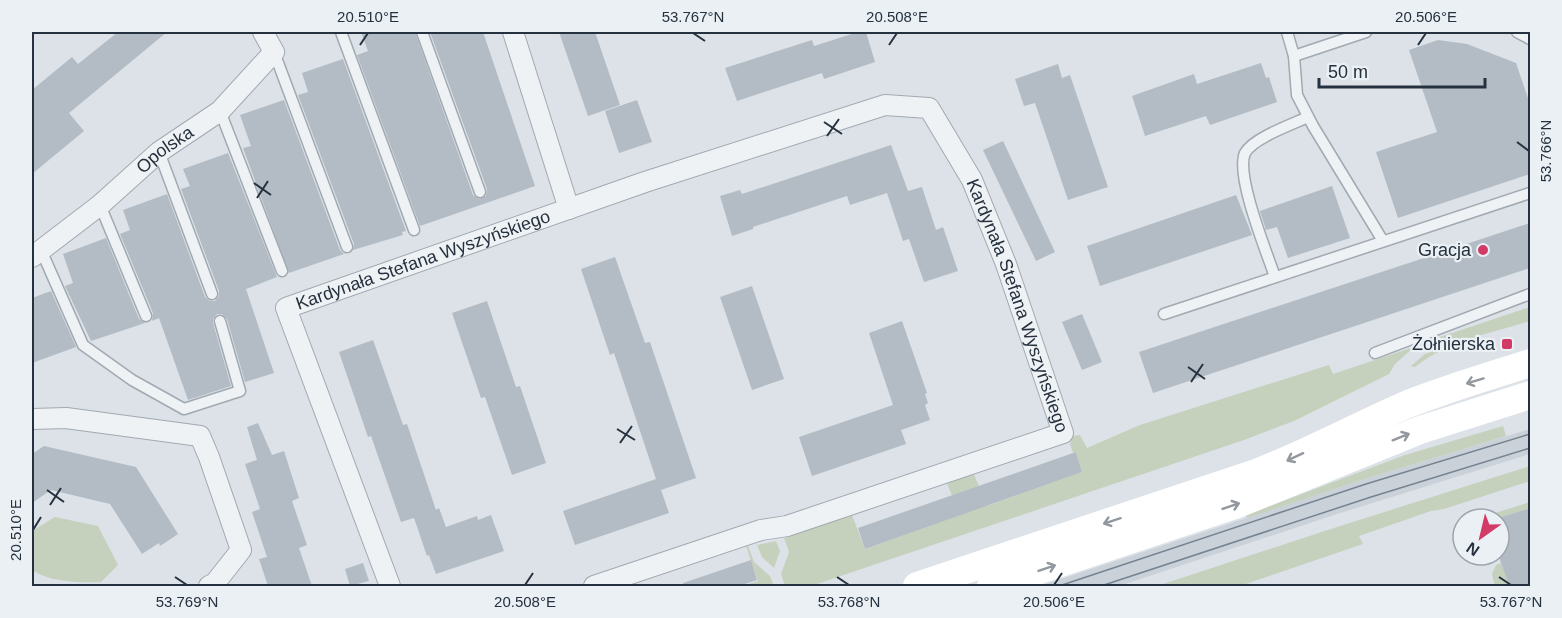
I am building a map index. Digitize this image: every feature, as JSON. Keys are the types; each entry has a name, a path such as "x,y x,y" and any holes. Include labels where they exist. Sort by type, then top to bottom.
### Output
{"main road":[{"path":"917,586 1256,472 1444,390 1530,363"},
{"path":"991,586 1235,505 1420,429 1530,394"}],"street":[{"path":"263,32 274,52"},
{"name":"Kardynała Stefana Wyszyńskiego","path":"513,32 569,209"},
{"name":"Opolska","path":"36,254 100,206 159,152 220,111 274,52"},
{"name":"Kardynała Stefana Wyszyńskiego","path":"390,586 286,308 645,182 885,105 929,108 972,180 1002,253 1063,433 798,522 761,530 594,586"},
{"path":"32,419 66,418 200,436 241,550 215,583 209,586"}],"lane":[{"path":"341,32 414,230"},
{"path":"422,32 480,192"},
{"path":"1287,32 1294,56 1297,95 1383,241"},
{"path":"1294,56 1366,32"},
{"path":"1517,32 1530,39"},
{"path":"274,52 347,247"},
{"path":"220,111 282,271"},
{"path":"1275,277 1246,188 1242,170 1245,153 1265,136 1308,117"},
{"path":"159,152 212,294"},
{"path":"1164,314 1530,192"},
{"path":"100,206 146,316"},
{"path":"36,254 83,345 132,380 184,409 240,391 220,321"},
{"path":"1375,353 1530,294"}],"shaded area":[{"path":"1530,429 1530,454 1334,515 1119,586 1040,586 1365,479"}],"green space":[{"path":"1530,307 1530,321 1456,344 1415,367 1411,366 1425,354 1443,348 1440,337"},
{"path":"1414,347 1395,364 1389,374 1294,421 1244,440 811,586 785,586 781,574 789,552 784,538 852,515 865,549 960,515 946,481 973,472 987,506 1082,472 1076,452 1073,453 1070,444 1073,436 1080,435 1087,448 1140,425 1329,365 1333,374"},
{"path":"1503,426 1506,436 1247,518 1246,515 1405,455"},
{"path":"1530,466 1530,481 1359,536 1363,544 1240,586 1157,586 1337,527"},
{"path":"1530,502 1530,508 1511,514 1511,508"},
{"path":"55,517 98,526 118,565 101,582 56,579 32,570 32,531"},
{"path":"776,541 780,551 774,568 762,557 757,545"},
{"path":"746,546 754,562 770,576 774,586 742,586 758,581"},
{"path":"1495,567 1502,567 1509,586 1495,586 1492,574"}],"building":[{"path":"118,32 167,32 69,113 84,131 32,174 32,90 72,57 78,64"},
{"path":"361,32 415,32 473,195 479,199 486,196 487,189 430,32 483,32 535,186 420,226 357,55 368,51"},
{"path":"559,32 595,32 620,105 588,116"},
{"path":"858,32 866,32 875,62 824,79 822,73 737,101 725,68 812,40 814,46"},
{"path":"1438,40 1467,44 1516,63 1530,104 1530,174 1398,218 1376,152 1437,132 1409,50"},
{"path":"343,59 406,231 402,232 403,235 353,250 354,244 298,95 308,92 302,73"},
{"path":"1261,63 1266,78 1269,77 1277,102 1210,125 1206,116 1145,136 1132,96 1194,74 1197,84"},
{"path":"1058,64 1062,78 1070,75 1108,187 1068,200 1035,103 1024,106 1015,79"},
{"path":"284,100 340,250 344,254 289,273 243,148 251,146 240,115"},
{"path":"637,100 652,142 619,153 605,111"},
{"path":"1003,141 1055,252 1036,261 983,150"},
{"path":"891,145 908,191 922,187 936,230 943,227 958,271 924,282 909,239 903,241 887,193 850,205 847,196 732,236 720,196 740,190 742,194"},
{"path":"228,153 277,277 246,289 274,373 245,382 227,319 222,314 217,314 213,323 231,386 188,400 159,318 152,321 153,313 120,234 130,230 123,210 167,194 205,297 210,301 215,301 219,296 219,291 181,189 190,186 183,169"},
{"path":"1332,186 1350,238 1288,258 1277,227 1266,230 1260,211"},
{"path":"1236,195 1252,235 1100,286 1087,246"},
{"path":"1530,223 1530,268 1153,393 1139,352"},
{"path":"106,238 139,319 145,323 91,341 65,286 73,283 63,254"},
{"path":"615,257 645,343 650,342 696,478 661,490 669,513 575,545 563,511 656,479 614,353 610,355 581,269"},
{"path":"752,286 784,379 752,390 720,297"},
{"path":"51,291 76,347 32,363 32,298"},
{"path":"487,301 516,387 520,386 546,463 512,475 485,397 481,398 452,313"},
{"path":"1082,314 1102,362 1082,370 1062,322"},
{"path":"902,321 927,393 925,394 928,403 925,405 930,420 901,430 906,444 812,476 799,437 893,405 869,333"},
{"path":"373,340 403,425 407,424 436,510 439,508 446,527 477,516 478,520 491,515 504,551 436,574 414,518 401,522 371,436 368,437 339,352"},
{"path":"258,423 272,455 284,451 299,498 292,501 307,545 299,548 312,586 268,586 259,559 267,557 252,512 260,509 245,464 257,460 247,427"},
{"path":"44,446 136,467 178,534 142,554 110,504 51,490 32,503 32,454"},
{"path":"1076,452 1082,472 865,549 858,528"},
{"path":"1530,508 1530,586 1509,586 1502,567 1511,567 1511,514"},
{"path":"751,560 757,580 739,586 683,586 683,583"},
{"path":"363,563 369,581 350,586 345,569"}],"tram line":[{"path":"1059,586 1366,484 1530,434"},
{"path":"1101,586 1371,497 1530,448"}],"place":[{"name":"Gracja","path":"1483,250"},
{"name":"Żołnierska","path":"1507,344"}]}
